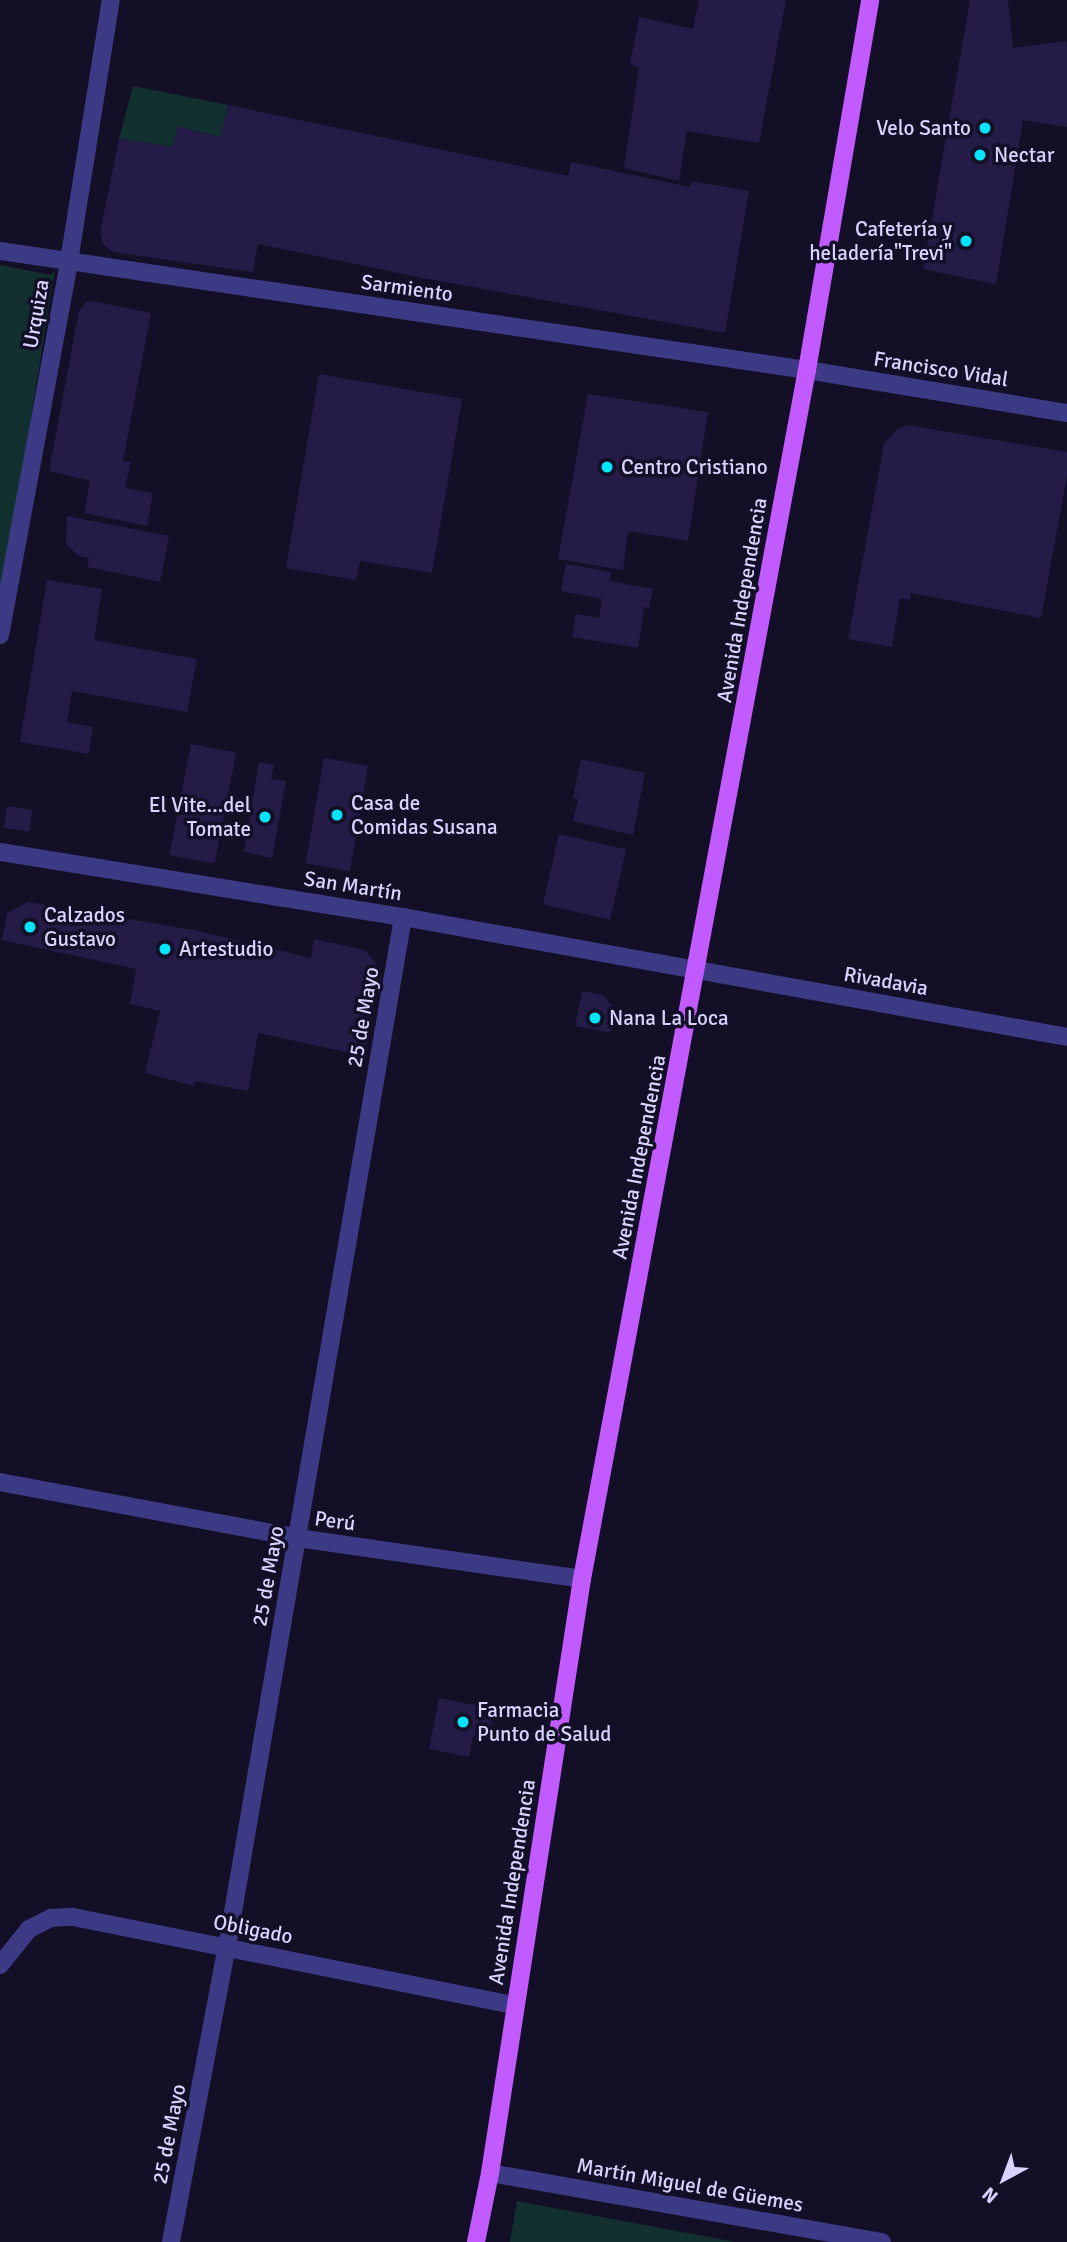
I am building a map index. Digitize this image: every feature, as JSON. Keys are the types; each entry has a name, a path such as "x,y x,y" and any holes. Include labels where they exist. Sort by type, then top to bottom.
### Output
{"main road":[{"name":"Avenida Independencia","path":"477,2242 582,1579 807,370 870,0"}],"street":[{"name":"Urquiza","path":"0,635 69,261 111,0"},
{"name":"Sarmiento","path":"0,251 807,370"},
{"name":"Francisco Vidal","path":"807,370 1067,413"},
{"name":"San Martín","path":"0,852 403,917 697,969"},
{"name":"25 de Mayo","path":"171,2242 227,1947 403,917"},
{"name":"Rivadavia","path":"697,969 1067,1037"},
{"name":"Perú","path":"0,1482 298,1538 582,1579"},
{"name":"Obligado","path":"0,1965 29,1929 51,1918 73,1917 515,2005"},
{"name":"Martín Miguel de Güemes","path":"490,2173 882,2242"}],"green space":[{"path":"133,86 228,105 221,137 178,127 174,147 119,139"},
{"path":"0,265 51,275 55,269 0,608"},
{"path":"517,2201 736,2242 510,2242"}],"building":[{"path":"699,0 786,0 759,143 687,131 679,181 624,168 639,67 630,65 639,17 693,29"},
{"path":"970,0 1008,0 1013,48 1066,41 1067,49 1067,127 1023,120 996,284 923,269"},
{"path":"228,105 568,176 571,162 690,187 692,181 749,191 725,333 418,277 258,244 253,272 113,252 103,244 100,232 119,139 174,147 177,127 221,137"},
{"path":"86,302 151,313 123,461 131,462 125,488 153,493 147,526 84,513 90,481 49,471 79,311"},
{"path":"319,374 462,399 432,573 360,561 356,580 286,568"},
{"path":"588,394 708,412 688,541 628,531 623,570 558,559"},
{"path":"907,425 1067,452 1067,476 1041,618 911,593 910,600 900,598 892,647 848,639 884,444 896,430"},
{"path":"67,516 169,536 160,582 87,567 89,558 79,556 66,544"},
{"path":"566,564 611,572 609,581 653,589 649,608 644,607 638,648 572,637 576,614 599,618 602,599 561,591"},
{"path":"47,580 102,589 94,640 197,659 187,712 72,691 67,722 93,727 89,754 20,742"},
{"path":"191,744 236,753 215,864 169,855"},
{"name":"Casa de Comidas Susana","path":"324,758 368,766 350,871 305,863"},
{"path":"581,759 645,773 633,835 573,821 578,799 573,798"},
{"name":"El Vite...del Tomate","path":"259,762 274,765 271,779 286,781 272,858 244,852"},
{"path":"7,806 33,810 29,832 4,828"},
{"path":"559,834 626,850 610,920 543,904"},
{"path":"28,902 194,930 311,958 314,939 365,950 381,970 364,1056 258,1033 248,1091 195,1081 194,1086 145,1073 160,1011 130,1004 136,969 2,940 7,913"},
{"name":"Nana La Loca","path":"582,991 603,995 615,1010 611,1033 575,1026"},
{"name":"Farmacia Punto de Salud","path":"439,1698 494,1709 489,1737 473,1735 469,1757 429,1749"}],"place":[{"name":"Velo Santo","path":"985,128"},
{"name":"Nectar","path":"980,155"},
{"name":"Cafetería y heladería\"Trevi\"","path":"966,241"},
{"name":"Centro Cristiano","path":"607,467"},
{"name":"Casa de Comidas Susana","path":"337,815"},
{"name":"El Vite...del Tomate","path":"265,817"},
{"name":"Calzados Gustavo","path":"30,927"},
{"name":"Artestudio","path":"165,949"},
{"name":"Nana La Loca","path":"595,1018"},
{"name":"Farmacia Punto de Salud","path":"463,1722"}]}
